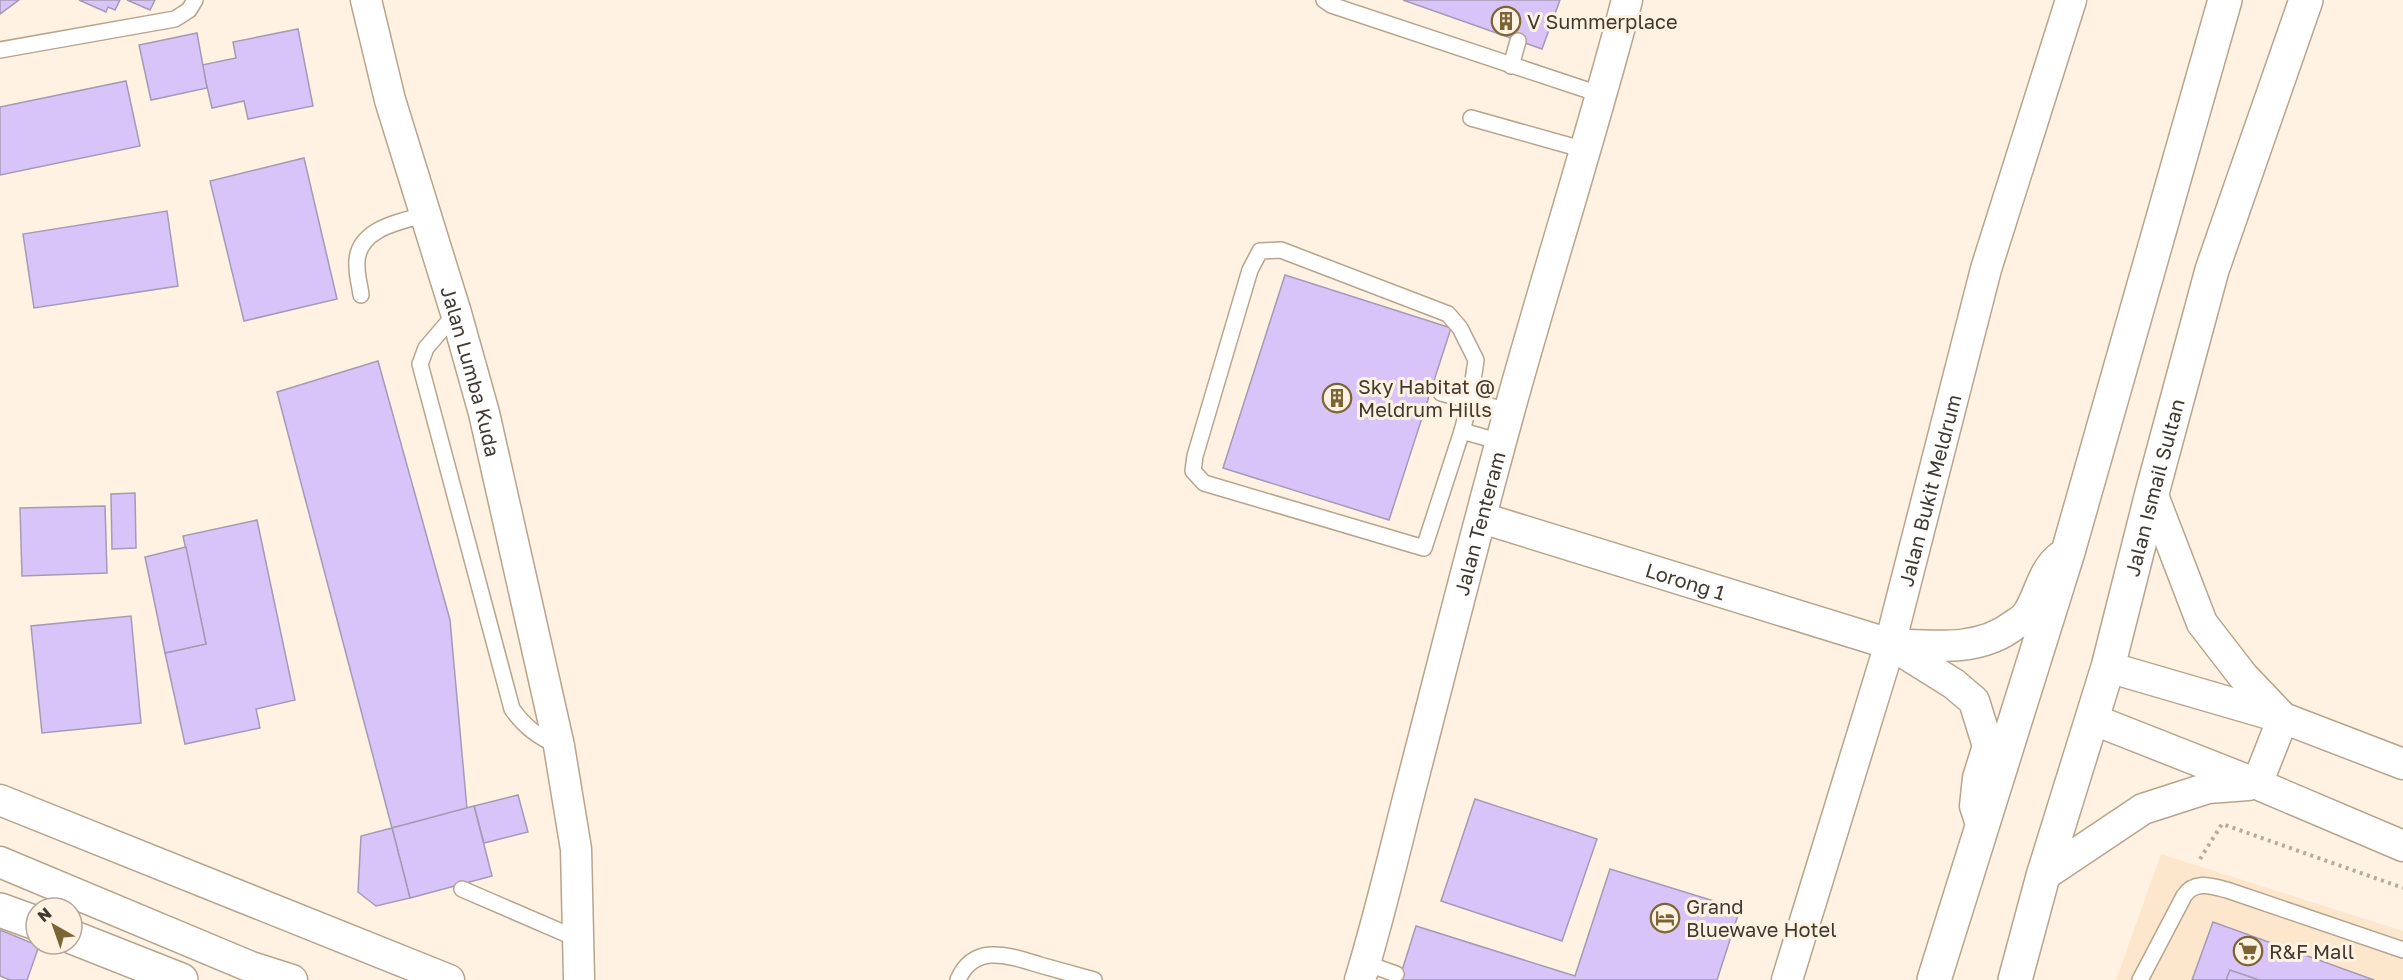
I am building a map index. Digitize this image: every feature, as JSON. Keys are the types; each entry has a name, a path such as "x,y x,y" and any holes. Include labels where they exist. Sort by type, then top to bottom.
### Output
{"main road":[{"path":"1934,980 2068,552 2225,0"},
{"name":"Jalan Ismail Sultan","path":"2015,980 2043,876 2108,667 2212,270 2306,0"},
{"path":"0,910 24,919"},
{"path":"84,942 152,973 181,980"}],"street":[{"name":"Jalan Tenteram","path":"1363,971 1509,411 1602,95 1627,0"},
{"name":"Jalan Bukit Meldrum","path":"1787,980 1890,644 1986,269 2071,0"},
{"name":"Jalan Lumba Kuda","path":"370,4 390,100 484,412 559,746 576,849 579,979"},
{"path":"2152,493 2202,623 2243,676 2283,718"},
{"name":"Lorong 1","path":"1482,518 1890,644 1949,647 2003,634 2027,615 2055,561 2068,552"},
{"name":"Lorong 1","path":"1890,644 1954,684 1974,701 1988,746 1978,778 1975,806 1982,825"},
{"path":"2108,667 2283,718 2403,764"},
{"path":"2257,784 2283,718"},
{"path":"2092,719 2257,784 2403,846"},
{"path":"2043,876 2143,809 2208,788 2257,784"},
{"path":"0,800 449,980"},
{"path":"0,862 251,967 292,980"}],"lane":[{"path":"0,50 175,19 189,10 195,0"},
{"path":"1324,0 1331,5 1602,95"},
{"path":"1511,66 1518,41"},
{"path":"1471,118 1585,150"},
{"path":"361,295 357,265 360,248 364,242 386,225 425,215"},
{"path":"1281,250 1448,314 1460,328 1476,360 1470,401 1462,431 1424,548 1204,483 1193,471 1195,456 1250,270 1260,251 1281,250"},
{"path":"456,313 426,348 420,364 512,709 522,723 538,737 559,746"},
{"path":"1441,393 1509,411"},
{"path":"1462,431 1501,442"},
{"path":"2139,980 2184,896 2191,888 2205,885 2403,950"},
{"path":"462,890 578,939"},
{"path":"957,980 960,973 972,961 986,955 1003,954 1094,980"},
{"path":"1363,971 1396,974"}],"shaded area":[{"path":"2161,854 2403,931 2403,980 2116,980"}],"building":[{"path":"0,0 19,0 0,14"},
{"path":"79,0 120,0 115,10 108,7 106,12"},
{"path":"127,0 155,0 150,10"},
{"name":"V Summerplace","path":"1403,0 1560,0 1542,49"},
{"path":"298,29 313,106 248,119 244,101 212,108 202,65 236,58 233,42"},
{"path":"197,33 207,88 151,100 139,45"},
{"path":"126,81 140,146 0,175 0,107"},
{"path":"304,158 337,299 244,321 210,181"},
{"path":"167,211 178,286 34,308 23,234"},
{"name":"Sky Habitat @ Meldrum Hills","path":"1285,275 1451,328 1389,520 1223,468"},
{"path":"378,361 450,620 467,809 392,828 277,392"},
{"path":"135,493 136,548 112,549 111,494"},
{"path":"105,506 107,573 22,576 20,508"},
{"path":"257,520 295,700 256,709 260,728 185,744 165,653 206,644 183,536"},
{"path":"186,547 206,644 165,653 145,557"},
{"path":"131,616 141,723 42,733 31,626"},
{"path":"518,795 528,832 484,843 474,806"},
{"path":"1475,799 1597,839 1562,941 1441,901"},
{"path":"474,806 492,876 410,898 392,828"},
{"path":"392,828 410,898 376,906 358,892 361,836"},
{"name":"Grand Bluewave Hotel","path":"1610,869 1740,909 1717,980 1399,980 1416,926 1575,976"},
{"name":"R&F Mall","path":"2213,922 2374,980 2192,980"},
{"path":"0,930 24,940 24,956 35,956 27,980 10,980 0,976"},
{"path":"2230,970 2259,980 2226,980"}],"place":[{"name":"V Summerplace","path":"1506,21"},
{"name":"Sky Habitat @ Meldrum Hills","path":"1337,398"},
{"name":"Grand Bluewave Hotel","path":"1665,918"},
{"name":"R&F Mall","path":"2248,951"}]}
